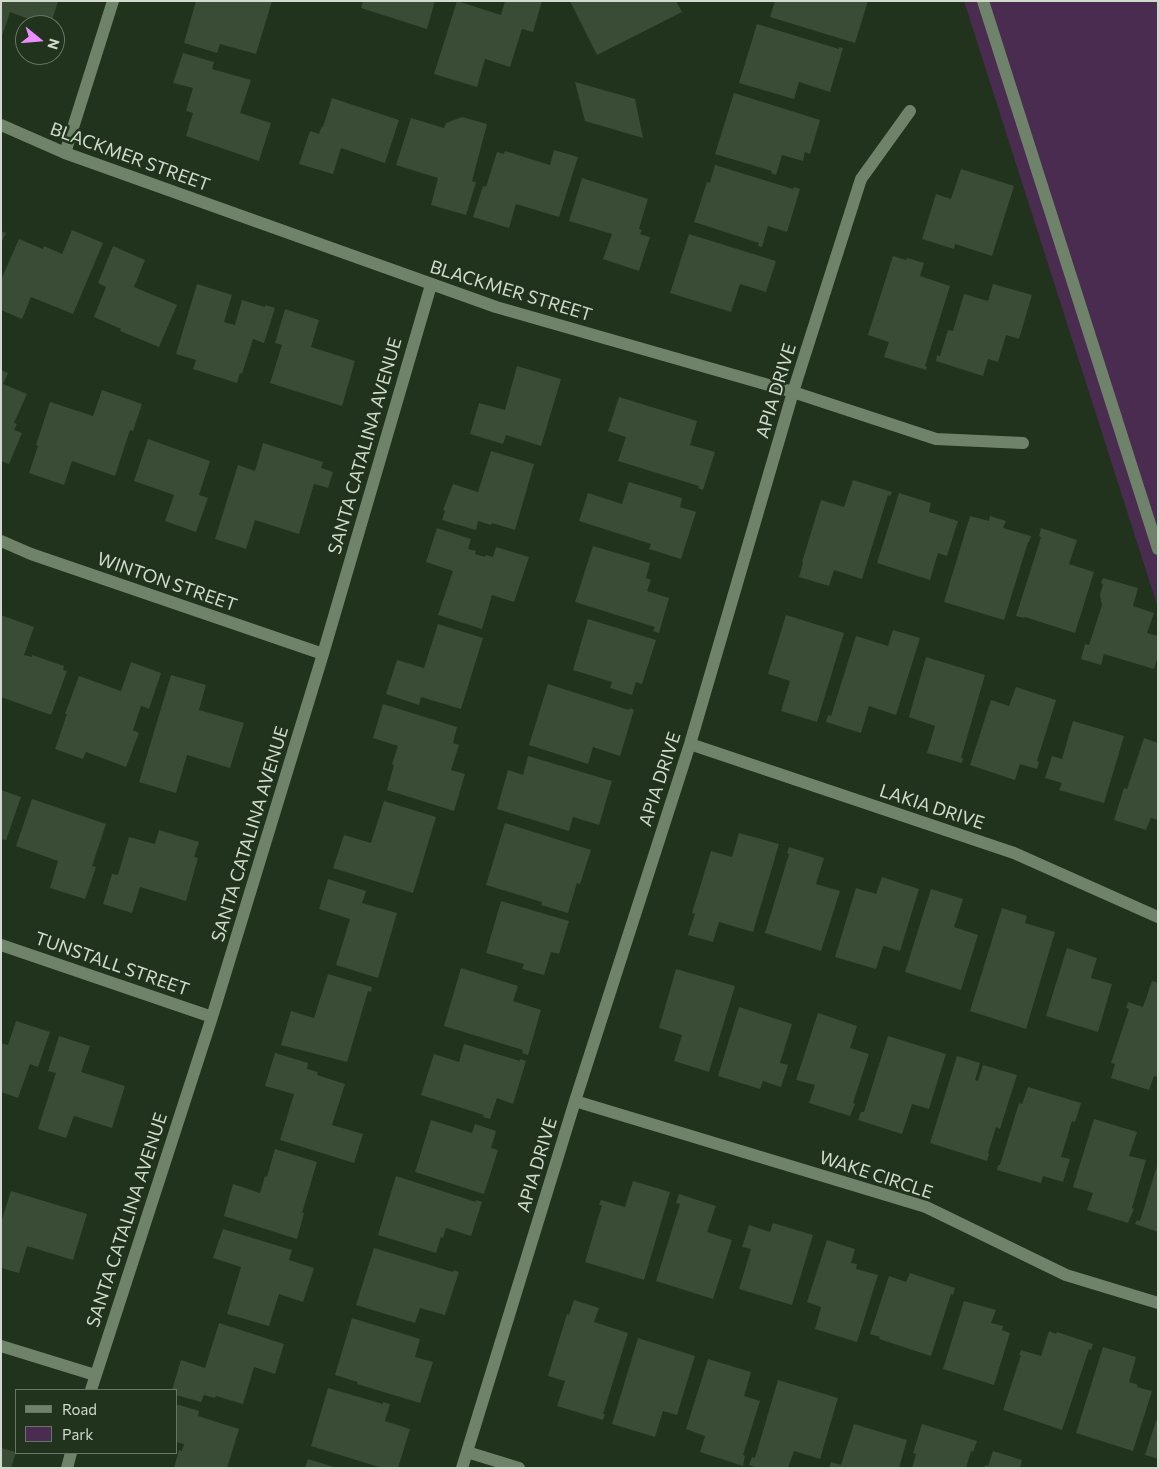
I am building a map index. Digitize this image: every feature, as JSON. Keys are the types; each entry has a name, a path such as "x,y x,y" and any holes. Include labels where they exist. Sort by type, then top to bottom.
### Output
{"street":[{"path":"65,153 113,1"},
{"path":"983,1 1158,549"},
{"name":"APIA DRIVE","path":"462,1468 575,1101 690,744 793,392 861,179 910,111"},
{"name":"BLACKMER STREET","path":"1,125 65,153 496,307 793,392 936,439 1023,443"},
{"name":"SANTA CATALINA AVENUE","path":"90,1389 212,1017 323,654 431,285"},
{"name":"WINTON STREET","path":"1,541 31,554 323,654"},
{"name":"LAKIA DRIVE","path":"690,744 1014,853 1158,917"},
{"name":"TUNSTALL STREET","path":"1,945 212,1017"},
{"name":"WAKE CIRCLE","path":"575,1101 926,1207 1066,1275 1158,1303"},
{"path":"1,1346 95,1375"},
{"path":"467,1452 519,1468"},
{"path":"67,1468 71,1454"}],"green space":[{"path":"964,1 1158,1 1158,608"}],"building":[{"path":"1,1 58,1 54,15 18,15 10,12 2,36"},
{"path":"196,1 272,1 256,54 220,44 217,53 184,43"},
{"path":"363,1 435,1 427,29 361,8"},
{"path":"457,1 501,15 505,1 542,1 533,32 522,29 510,67 485,59 477,87 434,74"},
{"path":"570,1 676,1 682,12 597,55"},
{"path":"775,1 868,1 855,43 770,17"},
{"path":"757,24 839,49 839,47 843,48 830,92 799,82 794,99 739,83"},
{"path":"183,53 214,62 212,69 251,80 240,113 271,123 259,161 186,136 193,113 186,111 193,88 173,83"},
{"path":"575,82 635,99 643,138 585,121"},
{"path":"734,93 820,120 810,154 805,152 803,161 782,155 776,175 771,173 772,171 715,154"},
{"path":"332,98 399,120 385,163 341,148 333,174 299,164 310,131 319,134 323,127"},
{"path":"462,117 487,124 472,181 476,182 466,215 431,205 438,178 396,165 411,118 444,128 446,123"},
{"path":"554,150 578,157 559,217 516,204 509,228 473,217 483,186 486,187 497,152 504,154 505,151 550,165"},
{"path":"715,165 793,189 794,187 800,189 787,232 768,226 762,247 758,246 759,243 694,222 707,182 710,183"},
{"path":"961,169 1014,186 992,256 955,244 954,249 922,239 936,194 951,199"},
{"path":"582,178 648,199 639,229 642,230 640,234 650,237 639,271 603,259 612,234 569,221"},
{"path":"72,230 103,243 73,314 31,297 22,319 1,310 1,280 19,239 43,249 44,246 62,254"},
{"path":"1,231 6,233 1,243"},
{"path":"689,234 776,261 766,292 740,284 731,312 670,293"},
{"path":"113,246 145,260 134,287 177,305 159,347 120,331 121,329 94,317 106,287 98,283"},
{"path":"893,256 924,263 920,276 950,286 925,366 927,367 926,370 884,357 889,342 868,335"},
{"path":"197,284 232,295 224,322 235,325 242,300 275,308 264,343 253,339 242,374 240,373 237,383 193,369 196,360 176,354"},
{"path":"993,284 1032,295 1019,339 1006,335 998,362 988,359 983,376 936,361 937,355 940,356 948,330 953,331 964,294 988,301"},
{"path":"285,309 319,320 311,347 355,361 342,406 270,383 282,345 275,343"},
{"path":"517,366 561,379 541,446 506,435 503,444 470,434 479,403 505,410"},
{"path":"1,370 8,373 3,384 27,394 14,423 17,424 14,430 22,433 9,464 1,461"},
{"path":"102,390 142,404 133,431 130,430 115,476 72,461 64,485 29,473 50,402 93,416"},
{"path":"619,397 697,421 690,445 715,452 703,490 698,488 699,486 618,461 626,437 608,431"},
{"path":"148,439 210,461 199,495 208,498 196,532 165,521 174,495 134,481"},
{"path":"263,443 323,462 321,468 333,472 328,488 314,484 299,534 255,520 246,549 215,539 238,465 255,471"},
{"path":"491,451 534,464 515,530 478,521 476,530 442,520 445,511 443,510 453,484 478,492"},
{"path":"853,480 892,492 890,496 888,495 862,579 834,570 829,586 799,577 821,500 844,507"},
{"path":"629,482 682,498 680,507 696,512 681,559 649,549 651,544 579,521 588,493 622,504"},
{"path":"899,493 931,503 929,512 958,521 947,556 938,553 930,580 877,563"},
{"path":"970,516 989,521 990,516 1006,521 1003,528 1031,536 1004,620 944,602"},
{"path":"437,528 471,539 468,549 476,551 475,554 493,557 496,547 529,557 514,602 492,595 482,629 438,615 453,571 426,562"},
{"path":"1041,528 1077,540 1069,564 1094,572 1075,633 1025,617 1016,616 1041,537 1039,536"},
{"path":"593,546 650,563 646,578 651,580 647,591 669,598 659,633 653,631 655,627 575,602"},
{"path":"1103,578 1138,588 1133,606 1154,613 1147,633 1158,636 1158,656 1154,669 1104,654 1101,665 1081,659 1085,644 1089,645 1102,605 1100,595"},
{"path":"1,615 34,627 24,655 32,657 32,655 64,666 63,670 67,671 51,715 1,697"},
{"path":"786,615 844,633 817,722 781,711 790,681 768,674"},
{"path":"588,619 656,640 642,684 636,682 632,695 610,688 612,682 573,670"},
{"path":"438,624 483,638 461,709 421,697 419,705 386,694 397,660 424,668"},
{"path":"893,630 920,638 896,715 869,706 861,733 826,722 828,715 831,716 856,636 888,646"},
{"path":"926,657 985,675 961,758 963,758 962,763 927,753 935,726 909,717"},
{"path":"131,662 161,673 149,709 141,706 133,730 139,733 126,767 86,752 83,759 55,749 79,676 121,691"},
{"path":"171,675 206,685 199,710 244,723 230,768 187,755 176,793 139,782"},
{"path":"548,684 634,710 620,756 593,747 588,764 529,745"},
{"path":"1016,687 1056,700 1037,761 1039,762 1037,769 1020,764 1015,780 970,765 991,700 1009,706"},
{"path":"383,704 457,727 453,743 459,745 451,770 465,774 454,811 387,790 398,746 373,738"},
{"path":"1073,721 1124,736 1104,803 1059,790 1062,783 1045,778 1052,756 1062,759"},
{"path":"1144,738 1158,743 1158,820 1151,818 1146,830 1114,820 1124,788 1127,789"},
{"path":"528,756 612,781 599,825 573,817 569,831 497,809 508,770 523,775"},
{"path":"1,790 21,797 6,840 1,839"},
{"path":"32,799 106,824 92,866 96,867 85,899 50,888 58,861 16,846"},
{"path":"384,801 436,817 413,893 333,868 344,835 371,843"},
{"path":"505,823 591,850 580,884 577,883 568,913 541,905 542,902 486,885"},
{"path":"159,830 199,842 194,857 198,858 186,901 140,887 132,913 103,904 112,874 118,875 129,837 155,844"},
{"path":"739,833 779,844 753,932 719,922 713,942 688,935 695,914 692,913 711,851 732,857"},
{"path":"789,847 824,858 816,884 840,891 821,951 765,933 789,854 787,853"},
{"path":"882,877 919,889 900,951 884,946 876,969 835,957 856,888 876,894"},
{"path":"328,879 366,891 362,903 397,913 378,978 336,965 350,919 319,909"},
{"path":"931,889 963,899 954,927 978,935 961,990 905,972"},
{"path":"501,901 569,921 559,954 551,952 544,975 522,969 524,964 486,953"},
{"path":"1002,908 1027,916 1025,923 1055,932 1026,1029 970,1011"},
{"path":"1067,948 1097,958 1091,978 1112,984 1098,1032 1046,1016"},
{"path":"461,968 518,986 513,1001 541,1010 528,1055 522,1053 523,1050 444,1026"},
{"path":"676,969 735,986 709,1072 674,1061 682,1035 659,1028"},
{"path":"328,974 372,987 371,992 368,991 347,1062 281,1045 291,1011 314,1018"},
{"path":"1152,981 1158,983 1158,1077 1154,1076 1149,1090 1111,1078 1115,1064 1111,1063 1129,1009 1126,1008 1128,1002 1143,1007"},
{"path":"739,1007 792,1024 780,1063 788,1065 781,1087 763,1081 760,1089 718,1076"},
{"path":"818,1013 857,1026 850,1048 869,1054 850,1116 809,1103 815,1085 796,1080"},
{"path":"16,1021 50,1032 38,1067 30,1064 18,1098 1,1092 1,1043 8,1045"},
{"path":"59,1036 90,1046 81,1072 125,1086 112,1128 74,1116 66,1138 38,1129 56,1073 48,1071"},
{"path":"888,1036 946,1054 929,1109 912,1104 902,1134 858,1120 861,1112 864,1112"},
{"path":"464,1044 520,1061 520,1059 526,1061 513,1104 497,1098 490,1119 483,1117 484,1115 421,1095 434,1054 459,1062"},
{"path":"275,1053 308,1063 307,1069 318,1072 317,1075 345,1084 332,1125 363,1134 354,1163 280,1140 294,1094 265,1086"},
{"path":"957,1056 980,1063 975,1080 978,1081 983,1065 1017,1075 1000,1129 996,1127 987,1161 930,1143"},
{"path":"1028,1087 1081,1103 1075,1122 1072,1121 1061,1157 1070,1159 1063,1182 1043,1176 1041,1183 997,1170 1019,1103 1022,1104"},
{"path":"1094,1119 1137,1132 1129,1156 1146,1160 1132,1208 1134,1209 1128,1223 1087,1210 1093,1193 1073,1187"},
{"path":"431,1120 472,1133 475,1124 496,1131 491,1148 498,1150 484,1194 415,1172"},
{"path":"275,1149 317,1162 302,1213 304,1213 297,1239 224,1216 233,1184 260,1193"},
{"path":"1157,1166 1158,1232 1135,1224 1137,1220 1140,1221"},
{"path":"396,1176 476,1202 476,1200 482,1202 471,1236 446,1228 436,1253 378,1235"},
{"path":"633,1181 670,1192 644,1280 585,1262 602,1205 599,1205 601,1200 625,1207"},
{"path":"11,1191 87,1214 73,1260 27,1246 19,1273 1,1268 1,1222"},
{"path":"679,1194 716,1206 707,1232 732,1240 713,1299 656,1281 680,1204 676,1203"},
{"path":"773,1223 813,1235 792,1305 739,1289 751,1249 742,1247 749,1225 770,1232"},
{"path":"223,1229 292,1250 289,1260 314,1268 303,1302 279,1294 269,1326 227,1314 241,1267 213,1258"},
{"path":"827,1240 855,1249 851,1263 857,1264 856,1269 878,1275 857,1342 815,1329 821,1307 807,1302"},
{"path":"374,1248 453,1272 454,1270 459,1272 445,1315 420,1308 415,1323 356,1305"},
{"path":"910,1273 955,1288 953,1295 951,1294 931,1356 879,1339 880,1337 870,1334 889,1276 906,1282"},
{"path":"574,1300 599,1308 594,1322 628,1333 603,1414 605,1414 603,1420 557,1406 565,1381 548,1376 567,1314 569,1315"},
{"path":"964,1301 996,1310 991,1323 1003,1326 1002,1330 1010,1333 994,1385 943,1369"},
{"path":"352,1318 420,1339 415,1357 433,1362 420,1403 357,1384 358,1382 335,1375"},
{"path":"219,1323 284,1344 275,1374 254,1367 243,1404 216,1396 215,1398 204,1395 201,1402 178,1396 178,1389 172,1389 181,1360 205,1368"},
{"path":"1049,1331 1093,1344 1091,1350 1089,1349 1062,1430 1003,1410 1021,1350 1041,1356"},
{"path":"638,1338 695,1356 677,1415 663,1411 655,1437 612,1424"},
{"path":"1103,1347 1136,1357 1129,1382 1138,1385 1137,1387 1152,1391 1133,1451 1076,1433"},
{"path":"708,1359 751,1372 744,1396 760,1401 743,1455 745,1456 743,1466 700,1452 705,1436 686,1429"},
{"path":"778,1380 838,1398 820,1459 794,1451 788,1468 757,1468 749,1465 752,1457 755,1458"},
{"path":"328,1388 383,1404 383,1402 390,1404 385,1421 410,1429 398,1468 382,1468 311,1446"},
{"path":"178,1405 199,1411 198,1416 239,1429 227,1468 174,1468 179,1450 182,1451 184,1444 178,1442"},
{"path":"1158,1415 1158,1459 1145,1455"},
{"path":"854,1424 907,1440 899,1468 829,1468 831,1462 841,1465"},
{"path":"922,1424 977,1441 973,1452 971,1451 966,1468 912,1468 916,1454 913,1453"},
{"path":"1,1448 15,1452 11,1468 1,1468"},
{"path":"993,1451 1022,1460 1020,1468 984,1468 985,1465 988,1466"},
{"path":"308,1459 334,1467 334,1468 305,1468"}]}
